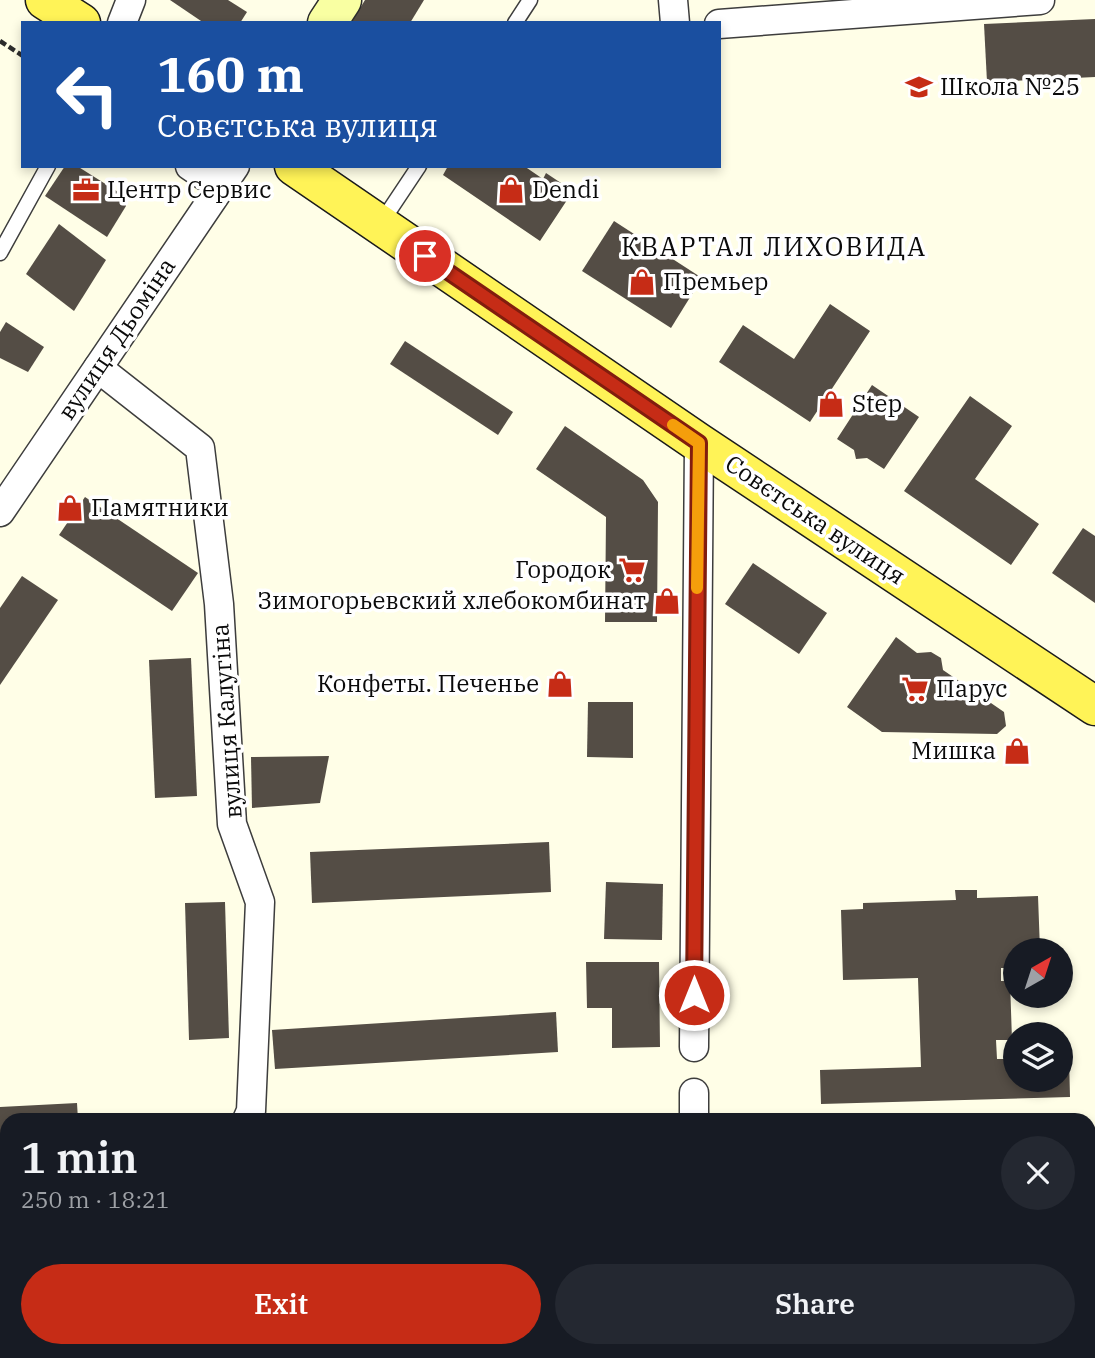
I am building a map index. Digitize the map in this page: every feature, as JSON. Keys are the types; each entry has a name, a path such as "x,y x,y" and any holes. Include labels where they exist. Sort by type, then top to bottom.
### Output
{"main road":[{"path":"45,0 77,21"},
{"name":"Совєтська вулиця","path":"296,168 699,443 1095,706"}],"street":[{"path":"123,21 131,0"},
{"path":"328,21 342,0"},
{"path":"673,0 675,21"},
{"path":"721,24 1040,0"},
{"path":"197,168 228,177"},
{"name":"вулиця Дьоміна","path":"0,512 228,177"},
{"name":"вулиця Калугіна","path":"98,368 200,448 219,604 232,824 260,902 250,1113"},
{"path":"694,1047 699,443"}],"lane":[{"path":"516,21 530,0"},
{"path":"0,253 47,168"},
{"path":"380,225 418,168"}],"path":[{"path":"0,41 21,54"}],"building":[{"path":"170,0 228,0 247,12 241,21 201,21"},
{"path":"365,0 424,0 411,21 352,21"},
{"path":"1095,19 1095,77 987,82 984,24"},
{"path":"64,168 80,168 123,195 126,206 107,237 45,196"},
{"path":"447,168 527,168 543,179 546,173 573,191 540,241 443,175"},
{"path":"614,221 702,278 671,328 582,271"},
{"path":"59,224 106,260 74,311 26,274"},
{"path":"830,304 870,331 810,422 719,362 743,325 794,359"},
{"path":"6,322 44,347 28,372 0,358 0,332"},
{"path":"405,341 513,412 498,435 390,364"},
{"path":"872,385 919,417 884,469 867,458 856,459 854,450 837,439"},
{"path":"970,396 1012,426 975,479 1039,524 1011,565 904,491"},
{"name":"Городок","path":"565,426 643,480 658,502 657,622 605,622 606,517 536,469"},
{"path":"85,497 198,573 172,611 59,535"},
{"path":"1083,528 1095,536 1095,603 1052,573"},
{"path":"753,563 827,613 799,654 725,604"},
{"path":"22,576 58,600 0,685 0,608"},
{"name":"Парус","path":"896,637 917,653 931,652 941,658 943,670 1004,712 1006,726 997,734 882,732 847,707"},
{"path":"191,658 197,796 155,798 149,660"},
{"path":"588,702 633,702 633,758 587,757"},
{"path":"329,756 320,803 252,808 251,757"},
{"path":"549,842 551,892 312,903 310,852"},
{"path":"606,882 663,884 662,940 604,939"},
{"path":"955,890 977,890 977,898 1038,896 1040,938 1003,938 1003,1008 1011,1008 1011,1022 1003,1022 1003,1040 996,1040 997,1059 1003,1059 1003,1092 1070,1092 1070,1097 821,1104 820,1070 921,1067 918,978 843,980 841,910 863,909 863,903 956,900"},
{"path":"225,902 229,1038 189,1040 185,903"},
{"path":"586,962 659,962 660,1047 612,1048 612,1008 587,1008"},
{"path":"556,1012 558,1052 275,1069 272,1030"},
{"path":"77,1103 78,1113 0,1113 0,1107"}],"slow traffic":[{"path":"673,425 699,443 697,588"}],"place":[{"name":"Школа №25","path":"919,87"},
{"name":"Центр Сервис","path":"86,190"},
{"name":"Dendi","path":"511,190"},
{"name":"Премьер","path":"642,282"},
{"name":"Step","path":"831,404"},
{"name":"Памятники","path":"70,508"},
{"name":"Городок","path":"632,570"},
{"name":"Зимогорьевский хлебокомбинат","path":"667,601"},
{"name":"Конфеты. Печенье","path":"560,684"},
{"name":"Парус","path":"915,689"},
{"name":"Мишка","path":"1017,751"}],"district":[{"name":"КВАРТАЛ ЛИХОВИДА","path":"774,247"}],"route":[{"path":"425,256 699,443 694,995"}]}
